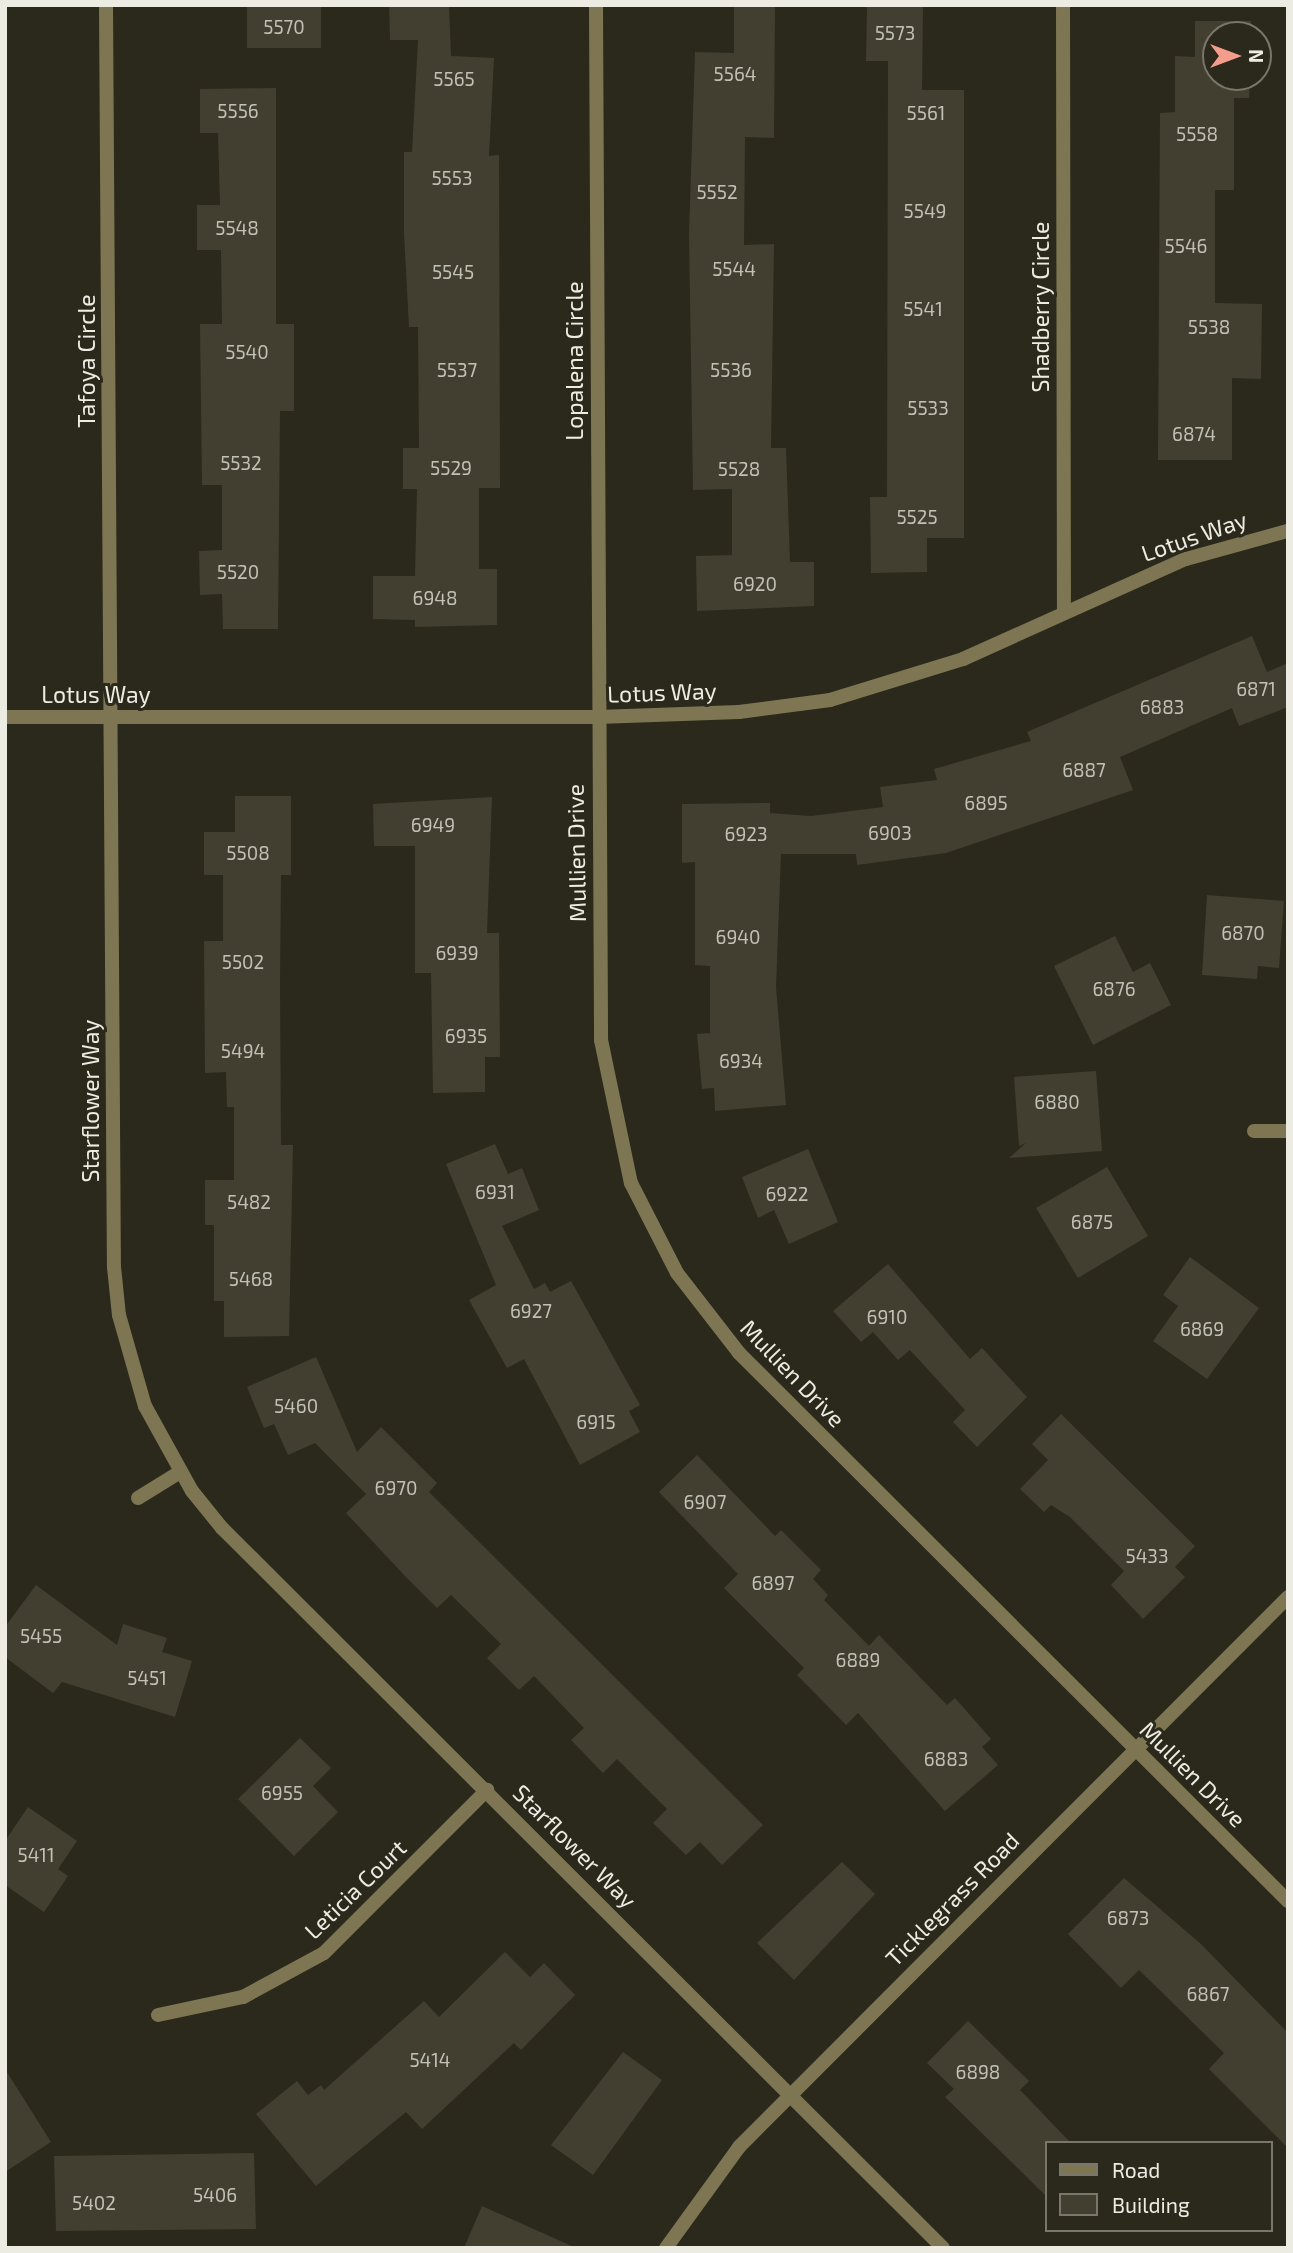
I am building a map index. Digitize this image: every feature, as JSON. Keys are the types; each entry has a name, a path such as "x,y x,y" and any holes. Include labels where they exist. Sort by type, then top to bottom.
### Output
{"street":[{"name":"Tafoya Circle","path":"106,5 111,717"},
{"name":"Lopalena Circle","path":"596,5 598,717"},
{"name":"Shadberry Circle","path":"1063,5 1063,609"},
{"name":"Lotus Way","path":"5,716 598,717 739,712 830,700 941,667 1063,609 1186,559 1288,531"},
{"name":"Starflower Way","path":"111,717 114,1268 130,1361 180,1472 222,1528 943,2248"},
{"name":"Mullien Drive","path":"598,717 601,1040 617,1138 650,1228 739,1353 1288,1901"},
{"path":"1254,1131 1288,1131"},
{"path":"138,1498 180,1472"},
{"name":"Ticklegrass Road","path":"666,2248 710,2179 789,2094 1288,1597"},
{"name":"Leticia Court","path":"158,2015 243,1997 324,1954 486,1790"}],"building":[{"path":"247,5 321,5 321,48 247,48"},
{"path":"389,5 449,5 451,56 494,58 489,156 499,155 500,488 479,488 479,569 497,569 497,625 415,627 415,620 373,619 373,576 415,576 417,489 403,489 403,448 419,448 418,327 409,327 404,233 404,152 412,152 418,40 390,40"},
{"path":"734,5 775,5 774,138 745,137 744,245 774,244 771,448 786,448 790,562 814,562 814,606 697,611 696,556 732,555 732,489 693,490 689,233 695,52 734,53"},
{"path":"867,5 923,5 922,90 964,90 964,538 927,538 927,572 871,573 870,497 887,497 888,61 866,61"},
{"path":"1195,21 1202,21 1202,91 1249,91 1249,98 1234,98 1234,190 1215,190 1215,303 1262,304 1261,379 1232,378 1232,460 1158,460 1160,113 1175,112 1175,56 1195,57"},
{"path":"276,88 276,324 294,324 294,411 280,411 278,629 223,629 222,594 200,595 199,551 222,550 222,485 202,485 200,324 222,324 221,250 197,250 197,205 220,205 218,133 200,133 200,89"},
{"path":"1252,636 1267,672 1288,663 1288,707 1239,726 1232,708 1120,757 1133,790 946,853 857,865 856,854 781,854 776,987 786,1105 715,1111 714,1088 702,1089 697,1034 710,1033 710,966 695,965 695,862 682,863 682,804 770,803 770,813 811,816 883,807 880,787 937,780 934,769 1031,741 1027,732"},
{"path":"235,796 291,796 291,875 281,875 280,984 281,1145 293,1145 289,1336 224,1337 224,1301 214,1301 214,1225 205,1225 205,1180 234,1180 234,1107 227,1107 226,1072 205,1073 204,941 223,941 223,875 204,875 204,832 235,832"},
{"path":"492,797 487,933 499,933 500,1057 485,1057 485,1092 433,1093 431,973 415,973 415,846 374,846 373,804"},
{"path":"1207,895 1284,901 1279,968 1258,966 1257,979 1202,975"},
{"path":"1115,936 1133,972 1150,963 1171,1005 1093,1045 1054,966"},
{"path":"1096,1071 1102,1151 1009,1158 1026,1143 1019,1146 1014,1077"},
{"path":"495,1144 508,1174 522,1168 539,1210 502,1226 534,1289 545,1283 550,1292 571,1281 640,1405 629,1411 640,1432 580,1465 524,1359 507,1368 469,1300 496,1285 446,1164"},
{"path":"808,1149 838,1222 789,1244 774,1210 758,1218 742,1177"},
{"path":"1107,1167 1148,1236 1078,1278 1036,1208"},
{"path":"1190,1257 1259,1308 1207,1379 1153,1341 1178,1306 1163,1295"},
{"path":"888,1264 970,1359 982,1348 1027,1397 977,1447 953,1422 965,1410 910,1350 898,1360 873,1332 861,1342 833,1311"},
{"path":"316,1357 357,1452 381,1427 437,1483 429,1492 763,1825 722,1865 700,1842 686,1855 653,1823 667,1809 617,1759 603,1773 571,1740 584,1728 534,1676 519,1690 487,1658 501,1644 451,1595 437,1608 405,1576 346,1513 366,1494 315,1443 288,1455 274,1424 264,1428 247,1387"},
{"path":"1061,1414 1195,1546 1175,1567 1185,1577 1143,1619 1111,1585 1124,1571 1070,1517 1051,1505 1044,1512 1020,1489 1048,1460 1032,1444"},
{"path":"697,1455 775,1536 781,1530 821,1570 813,1579 828,1595 824,1600 869,1646 879,1635 947,1705 955,1698 991,1739 982,1747 998,1765 945,1811 858,1713 846,1725 797,1675 804,1668 724,1588 738,1574 659,1492"},
{"path":"36,1585 117,1645 123,1624 167,1638 162,1652 192,1661 175,1717 62,1682 53,1693 5,1657 5,1627"},
{"path":"300,1738 331,1768 313,1786 338,1812 294,1856 238,1799"},
{"path":"28,1807 77,1841 58,1869 68,1876 44,1912 5,1885 5,1841"},
{"path":"842,1862 875,1894 794,1980 757,1943"},
{"path":"1124,1878 1201,1944 1288,2033 1288,2148 1209,2069 1224,2053 1139,1970 1121,1988 1068,1934"},
{"path":"505,1952 530,1977 544,1963 575,1995 521,2050 514,2043 422,2129 406,2112 316,2186 256,2114 297,2081 308,2095 321,2085 324,2090 424,2001 439,2017"},
{"path":"968,2021 1029,2081 1020,2090 1069,2141 1044,2141 1044,2194 945,2097 954,2089 927,2063"},
{"path":"623,2052 662,2080 593,2175 551,2145"},
{"path":"5,2069 51,2142 5,2172"},
{"path":"254,2153 256,2229 56,2231 54,2156"},
{"path":"482,2206 576,2248 464,2248"}]}
